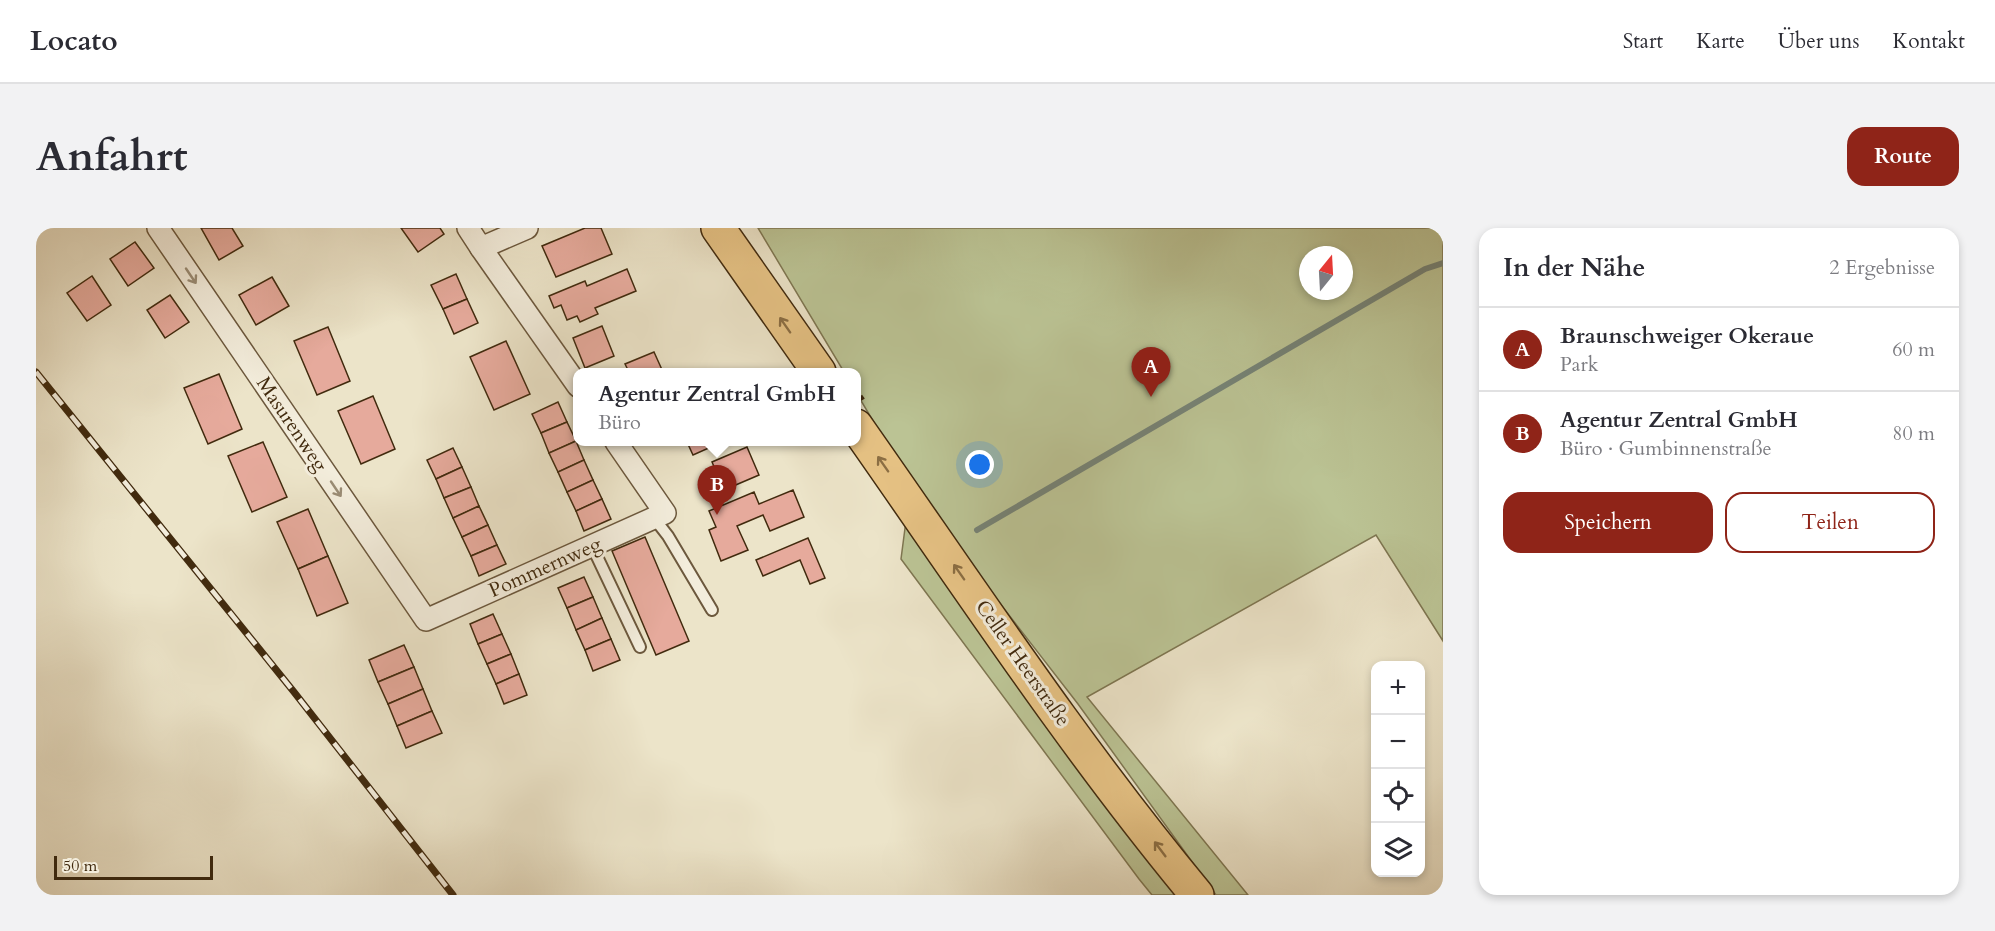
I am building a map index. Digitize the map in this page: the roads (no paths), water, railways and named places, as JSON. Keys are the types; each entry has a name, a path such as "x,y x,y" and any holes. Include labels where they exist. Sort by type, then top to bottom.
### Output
{"main road":[{"path":"718,228 816,368"},
{"name":"Celler Heerstraße","path":"861,433 1107,780 1197,895"}],"street":[{"name":"Masurenweg","path":"158,228 426,620"},
{"path":"468,228 573,380"},
{"path":"482,248 527,228"},
{"path":"619,446 659,516"},
{"name":"Pommernweg","path":"426,620 659,516"}],"lane":[{"path":"659,516 668,536 712,610"},
{"path":"592,546 639,647"}],"waterway":[{"path":"977,530 1425,269 1443,263"}],"railway":[{"path":"36,372 294,692 453,895"}],"place":[{"name":"Braunschweiger Okeraue","path":"1151,397"},
{"name":"Agentur Zentral GmbH","path":"717,515"}]}
